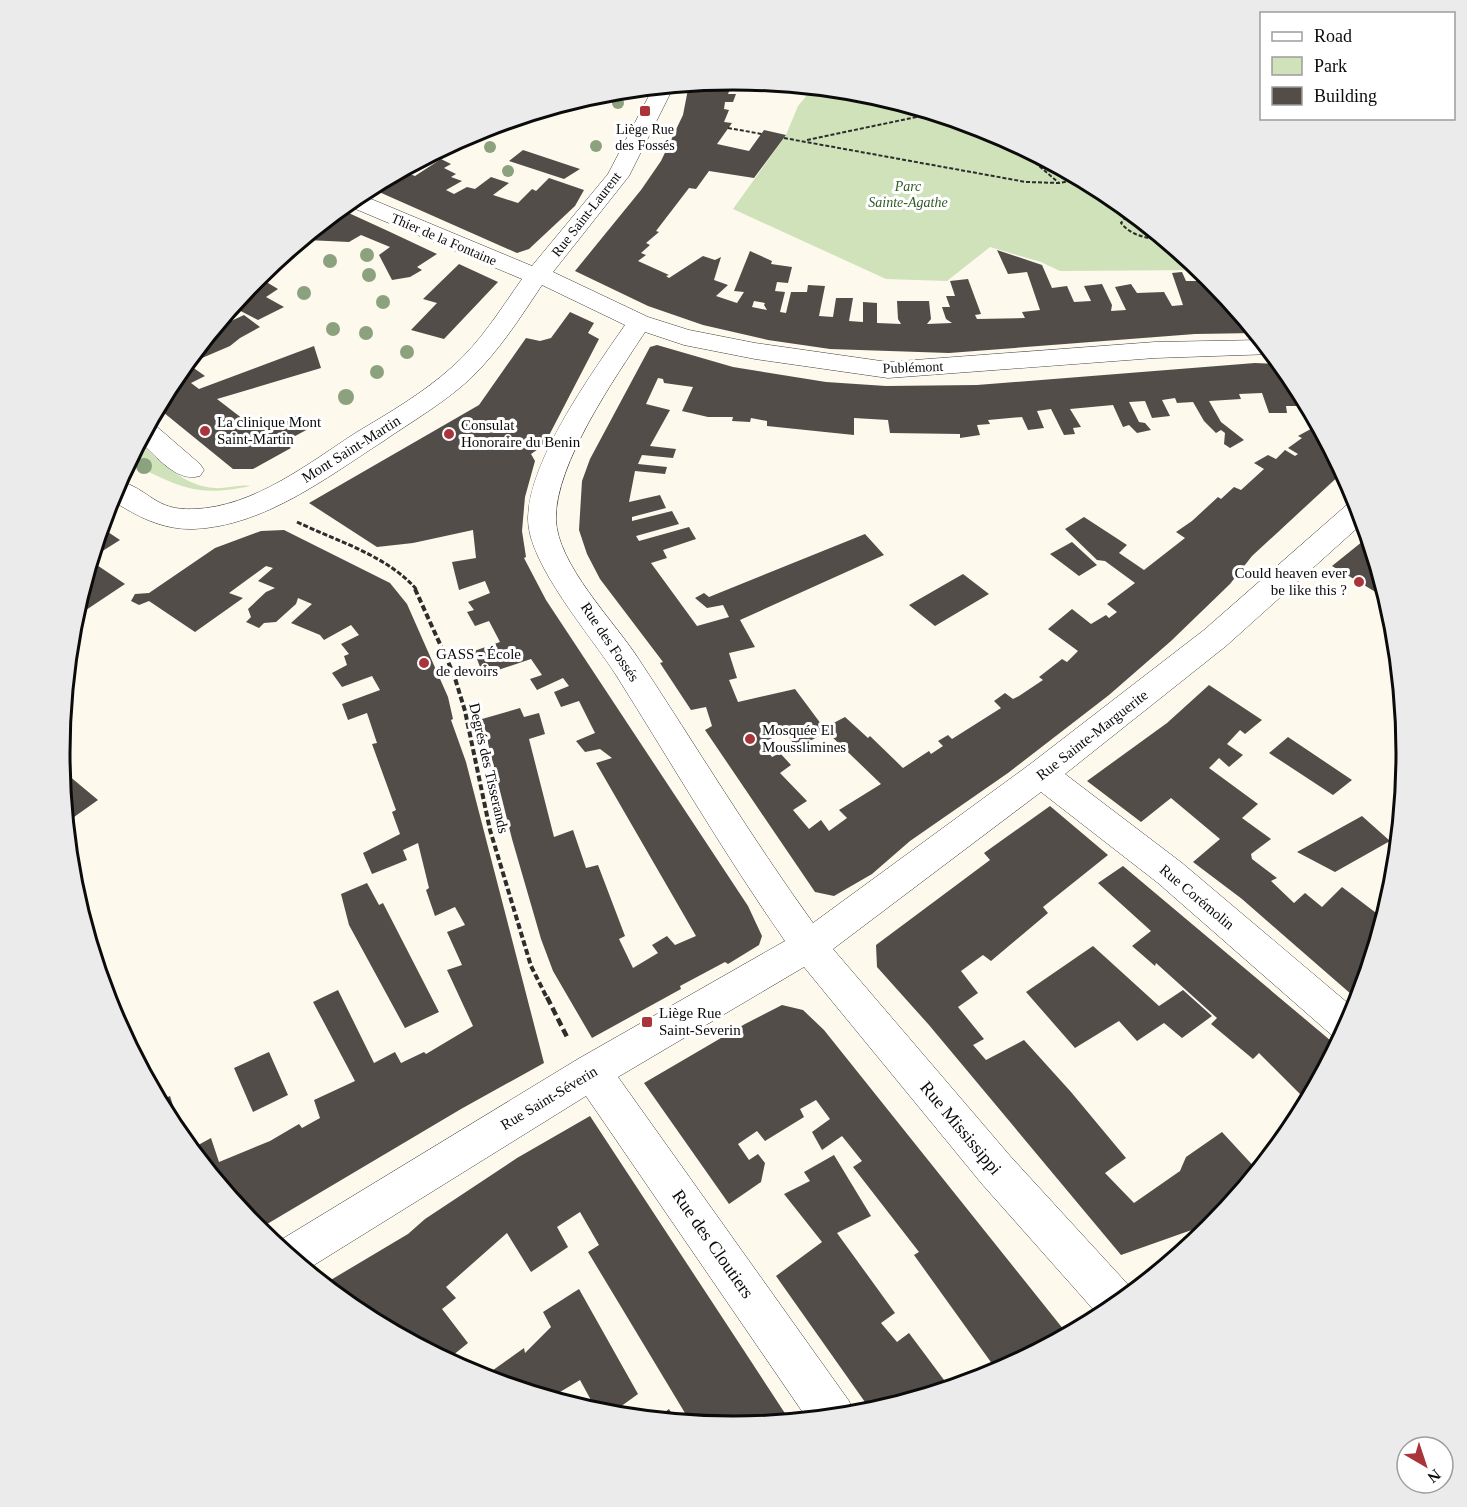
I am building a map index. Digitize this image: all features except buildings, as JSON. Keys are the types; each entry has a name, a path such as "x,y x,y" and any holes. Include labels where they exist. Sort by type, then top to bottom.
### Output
{"street":[{"name":"Rue Saint-Laurent","path":"538,274 618,176 660,95"},
{"name":"Thier de la Fontaine","path":"363,204 521,272 538,274"},
{"name":"Publémont","path":"538,274 639,321 684,337 754,351 888,370 1155,350 1258,348"},
{"name":"Mont Saint-Martin","path":"124,494 159,515 184,519 222,514 266,500 363,444 460,374 491,342 538,274"},
{"name":"Rue des Fossés","path":"639,321 617,355 550,475 542,520 551,550 564,575 625,663 719,810 811,944"},
{"path":"151,437 190,470"},
{"name":"Rue Sainte-Marguerite","path":"811,944 1041,774 1215,638 1352,516"},
{"name":"Rue Corémolin","path":"1041,774 1170,873 1340,1019"},
{"name":"Rue Saint-Séverin","path":"296,1252 592,1072 811,944"},
{"name":"Rue Mississippi","path":"811,944 832,975 969,1139 1073,1259 1111,1298"},
{"name":"Rue des Cloutiers","path":"592,1072 829,1410"}],"path":[{"path":"803,141 917,117"},
{"path":"728,128 762,134"},
{"path":"784,138 1026,182 1069,181"},
{"path":"1038,165 1059,183"},
{"path":"1125,219 1121,223 1124,228 1149,238"},
{"name":"Degrés des Tisserands","path":"301,525 404,574 418,591 454,675 465,711 490,830 531,966 565,1034 592,1072"}],"green space":[{"name":"Parc Sainte-Agathe","path":"807,95 863,103 905,113 987,141 1065,179 1102,202 1171,255 1187,270 1060,271 1041,262 990,247 947,281 886,279 733,209 786,135 798,106"},
{"path":"145,448 174,472 193,483 214,488 250,486 215,491 200,490 187,488 136,466"}],"place":[{"name":"Liège Rue des Fossés","path":"645,111"},
{"name":"La clinique Mont Saint-Martin","path":"205,431"},
{"name":"Consulat Honoraire du Benin","path":"449,434"},
{"name":"Could heaven ever be like this ?","path":"1359,582"},
{"name":"GASS - École de devoirs","path":"424,663"},
{"name":"Mosquée El Mousslimines","path":"750,739"},
{"name":"Liège Rue Saint-Severin","path":"647,1022"}]}
